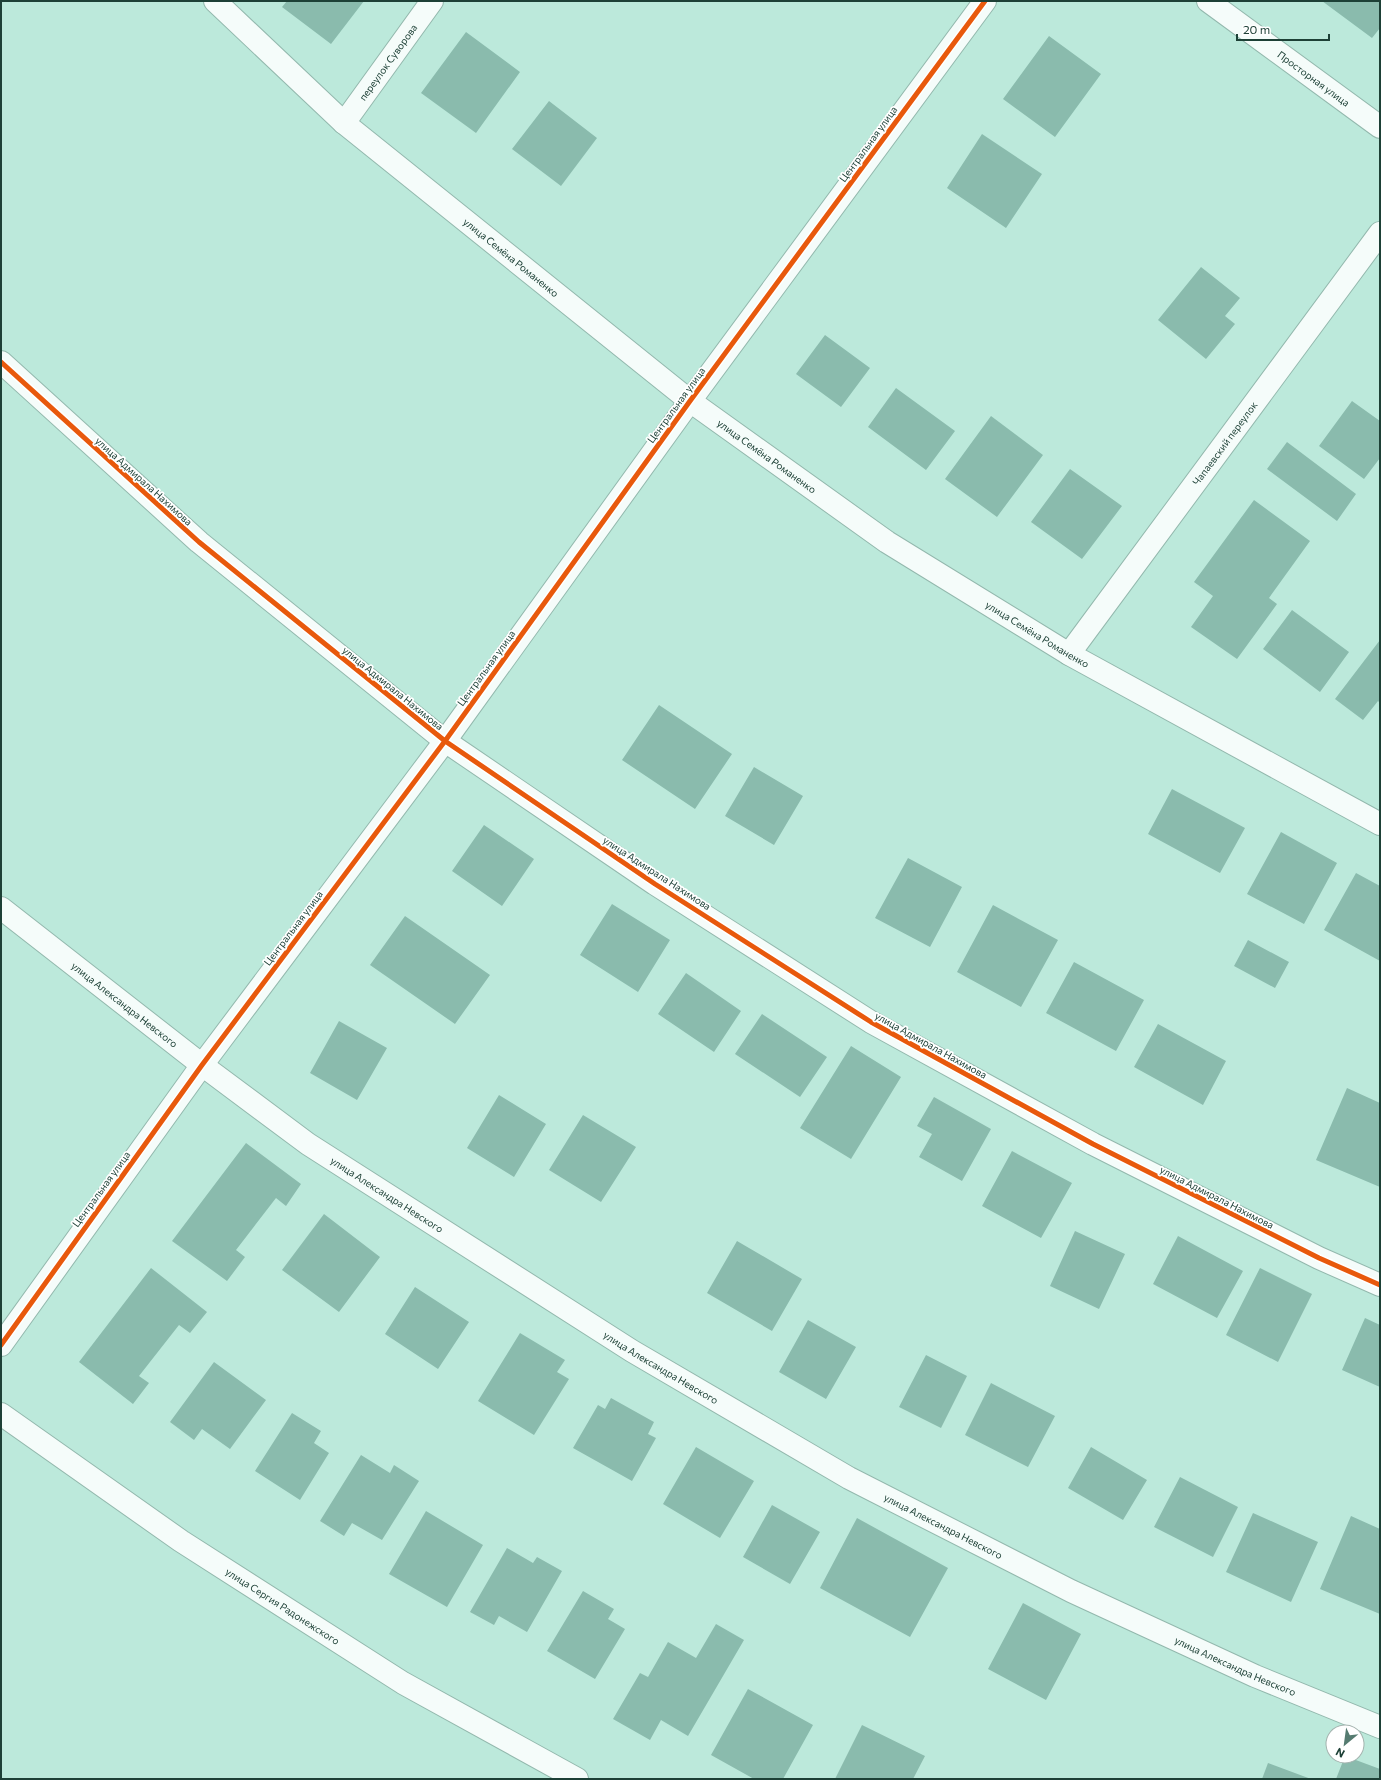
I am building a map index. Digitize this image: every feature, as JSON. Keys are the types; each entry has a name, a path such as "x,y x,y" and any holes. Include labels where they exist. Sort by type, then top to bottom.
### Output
{"street":[{"name":"улица Семёна Романенко","path":"215,1 344,123 690,401 887,542 1069,654 1380,824"},
{"name":"переулок Суворова","path":"344,123 432,1"},
{"name":"Центральная улица","path":"1,1345 202,1065 445,741 690,401 985,1"},
{"name":"Просторная улица","path":"1208,1 1380,127"},
{"name":"Чапаевский переулок","path":"1069,654 1380,233"},
{"name":"улица Адмирала Нахимова","path":"1,362 198,542 445,741 655,884 871,1022 1093,1144 1319,1258 1380,1286"},
{"name":"улица Александра Невского","path":"1,908 202,1065 308,1144 632,1351 850,1478 1071,1591 1255,1676 1380,1727"},
{"name":"улица Сергия Радонежского","path":"1,1414 181,1541 403,1683 577,1779"}],"building":[{"path":"287,1 364,1 331,44 282,7"},
{"path":"1322,1 1380,1 1380,28 1372,38"},
{"path":"466,32 520,72 476,133 421,93"},
{"path":"1049,36 1101,74 1055,137 1003,99"},
{"path":"549,101 597,138 561,186 512,149"},
{"path":"982,134 1042,174 1006,228 947,188"},
{"path":"1201,267 1240,298 1225,316 1235,324 1206,359 1158,320"},
{"path":"825,335 870,368 841,407 796,374"},
{"path":"896,388 955,431 926,470 868,427"},
{"path":"1352,401 1380,421 1380,458 1364,479 1319,446"},
{"path":"991,416 1043,455 997,517 945,479"},
{"path":"1287,442 1356,494 1337,521 1267,469"},
{"path":"1070,469 1122,506 1082,559 1031,522"},
{"path":"1254,500 1310,541 1269,598 1277,604 1237,659 1191,627 1213,596 1194,582"},
{"path":"1292,610 1349,652 1320,692 1263,649"},
{"path":"1380,640 1380,703 1378,701 1363,720 1335,699"},
{"path":"659,705 732,754 695,809 622,760"},
{"path":"754,767 803,796 774,845 725,816"},
{"path":"1172,789 1245,828 1220,873 1148,834"},
{"path":"484,825 534,859 502,906 452,871"},
{"path":"1281,832 1337,863 1304,924 1247,894"},
{"path":"908,858 962,887 930,947 875,918"},
{"path":"1356,873 1380,886 1380,961 1324,930"},
{"path":"612,904 670,940 638,992 580,955"},
{"path":"993,905 1058,940 1021,1007 957,972"},
{"path":"405,916 490,975 455,1024 370,965"},
{"path":"1248,940 1289,962 1275,988 1234,966"},
{"path":"1074,962 1144,1000 1116,1051 1046,1013"},
{"path":"686,973 741,1011 714,1052 658,1014"},
{"path":"762,1014 827,1057 800,1097 735,1054"},
{"path":"339,1021 387,1048 357,1100 310,1073"},
{"path":"1158,1024 1226,1061 1203,1105 1134,1067"},
{"path":"851,1046 901,1077 851,1159 800,1128"},
{"path":"1347,1088 1380,1103 1380,1187 1316,1160"},
{"path":"499,1095 546,1124 514,1177 467,1148"},
{"path":"934,1097 991,1129 962,1181 919,1157 932,1134 917,1126"},
{"path":"583,1115 636,1147 601,1202 549,1170"},
{"path":"246,1143 301,1184 286,1206 276,1198 236,1250 245,1257 227,1281 172,1241"},
{"path":"1012,1151 1072,1183 1041,1238 982,1206"},
{"path":"324,1214 380,1257 339,1312 282,1270"},
{"path":"1075,1231 1125,1254 1099,1309 1050,1286"},
{"path":"1178,1236 1243,1271 1217,1318 1153,1284"},
{"path":"737,1241 802,1279 772,1331 707,1293"},
{"path":"151,1268 207,1312 190,1333 179,1325 139,1376 149,1383 133,1404 79,1362"},
{"path":"1260,1268 1312,1294 1278,1362 1226,1335"},
{"path":"415,1287 469,1322 438,1369 385,1334"},
{"path":"1365,1318 1380,1325 1380,1387 1342,1370"},
{"path":"808,1320 856,1347 826,1399 779,1372"},
{"path":"520,1333 565,1360 557,1372 569,1379 534,1435 478,1401"},
{"path":"926,1355 967,1376 941,1428 899,1407"},
{"path":"214,1362 266,1400 230,1449 202,1429 194,1440 170,1422"},
{"path":"991,1383 1055,1416 1028,1467 965,1435"},
{"path":"611,1398 654,1422 648,1434 656,1438 632,1481 573,1448 598,1405 605,1409"},
{"path":"292,1413 321,1431 314,1443 329,1453 300,1500 255,1471"},
{"path":"696,1447 754,1481 720,1538 663,1504"},
{"path":"1091,1447 1147,1480 1123,1520 1068,1488"},
{"path":"361,1455 390,1473 394,1465 419,1481 382,1540 352,1523 344,1536 320,1521"},
{"path":"1180,1477 1238,1507 1213,1557 1154,1527"},
{"path":"772,1505 820,1532 790,1584 743,1557"},
{"path":"426,1511 483,1545 447,1607 389,1574"},
{"path":"1253,1513 1318,1542 1291,1602 1226,1572"},
{"path":"1351,1516 1380,1529 1380,1614 1320,1589"},
{"path":"857,1518 948,1568 910,1637 820,1588"},
{"path":"507,1548 533,1563 537,1557 562,1571 527,1632 499,1616 494,1625 470,1612"},
{"path":"583,1591 614,1609 608,1619 625,1629 595,1679 547,1651"},
{"path":"1023,1603 1081,1634 1046,1700 988,1669"},
{"path":"716,1624 744,1640 688,1736 661,1720 650,1740 613,1719 640,1673 648,1677 668,1642 696,1658"},
{"path":"748,1689 813,1725 783,1779 754,1779 711,1755"},
{"path":"862,1725 925,1756 913,1779 835,1779"},
{"path":"1268,1763 1311,1779 1262,1779"},
{"path":"1365,1763 1380,1769 1380,1779 1336,1779 1342,1764"}],"cycle path":[{"path":"1,1345 202,1065 445,741 690,401 985,1"},
{"path":"1,362 199,542 445,741 655,884 871,1022 1093,1144 1319,1258 1380,1285"}]}
